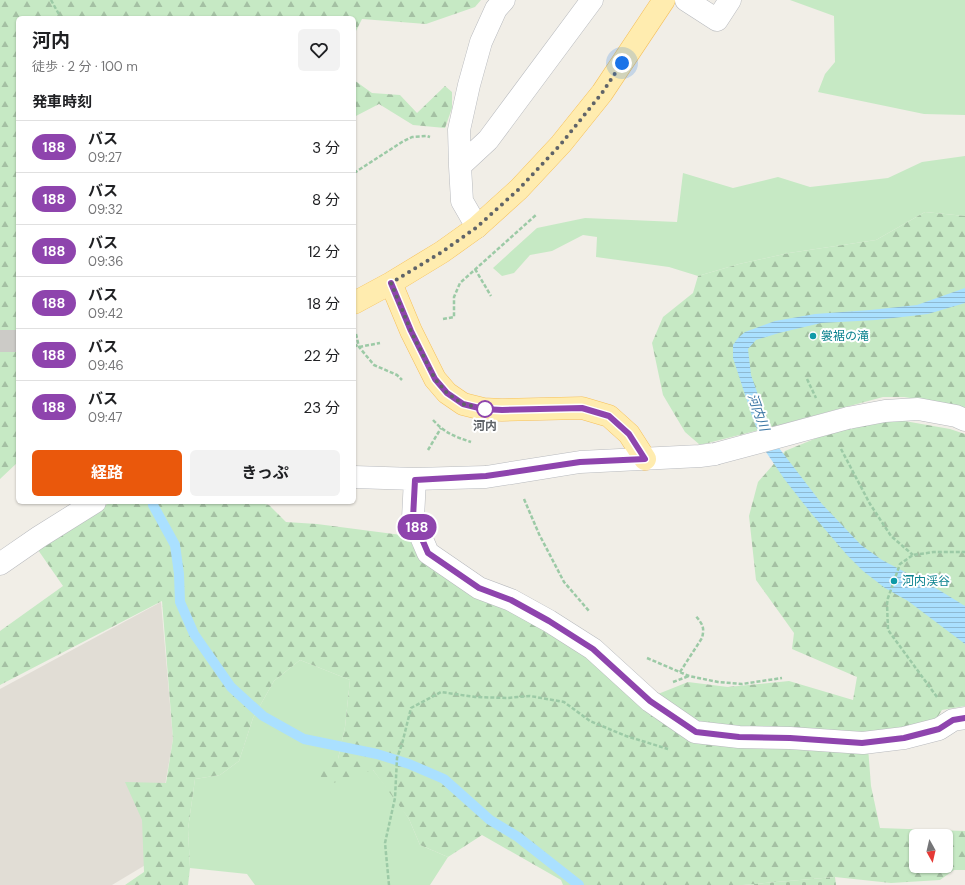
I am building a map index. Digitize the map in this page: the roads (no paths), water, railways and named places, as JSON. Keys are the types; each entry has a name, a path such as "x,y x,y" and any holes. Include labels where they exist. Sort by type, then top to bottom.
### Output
{"main road":[{"path":"356,302 391,283 442,252 477,227 519,189 565,138 602,93 664,0"},
{"path":"391,283 411,331 435,379 447,393 463,404 483,409 582,408 609,416 629,434 645,459"}],"street":[{"path":"477,227 462,201 459,130 469,85 481,42 496,9 504,0"},
{"path":"686,0 717,20 730,0"},
{"path":"460,156 488,140 586,1"},
{"path":"356,477 415,480 486,476 580,462 700,456 715,454 848,418 885,411 918,409 956,416 965,420"},
{"path":"415,480 413,518 428,553 479,588 511,600 549,621 593,649 650,701 696,732 739,737 790,738 862,743 904,738 939,729 959,719"},
{"path":"0,564 39,537 92,504"}],"water":[{"name":"河内川","path":"965,288 965,303 928,314 876,320 821,323 756,340 748,349 751,375 779,448 822,504 861,545 882,560 939,590 965,606 965,644 908,601 885,588 863,571 847,555 811,513 785,480 766,452 752,416 733,358 733,345 745,332 775,321 815,314 917,305"}],"waterway":[{"path":"153,505 175,545 179,574 180,602 194,634 231,687 263,716 304,739 377,754 409,764 444,779 490,820 518,837 579,885"}],"tunnel":[{"path":"0,341 16,341"}],"place":[{"name":"裳裾の滝","path":"813,336"},
{"name":"河内","path":"485,409"},
{"name":"河内渓谷","path":"894,581"}]}
